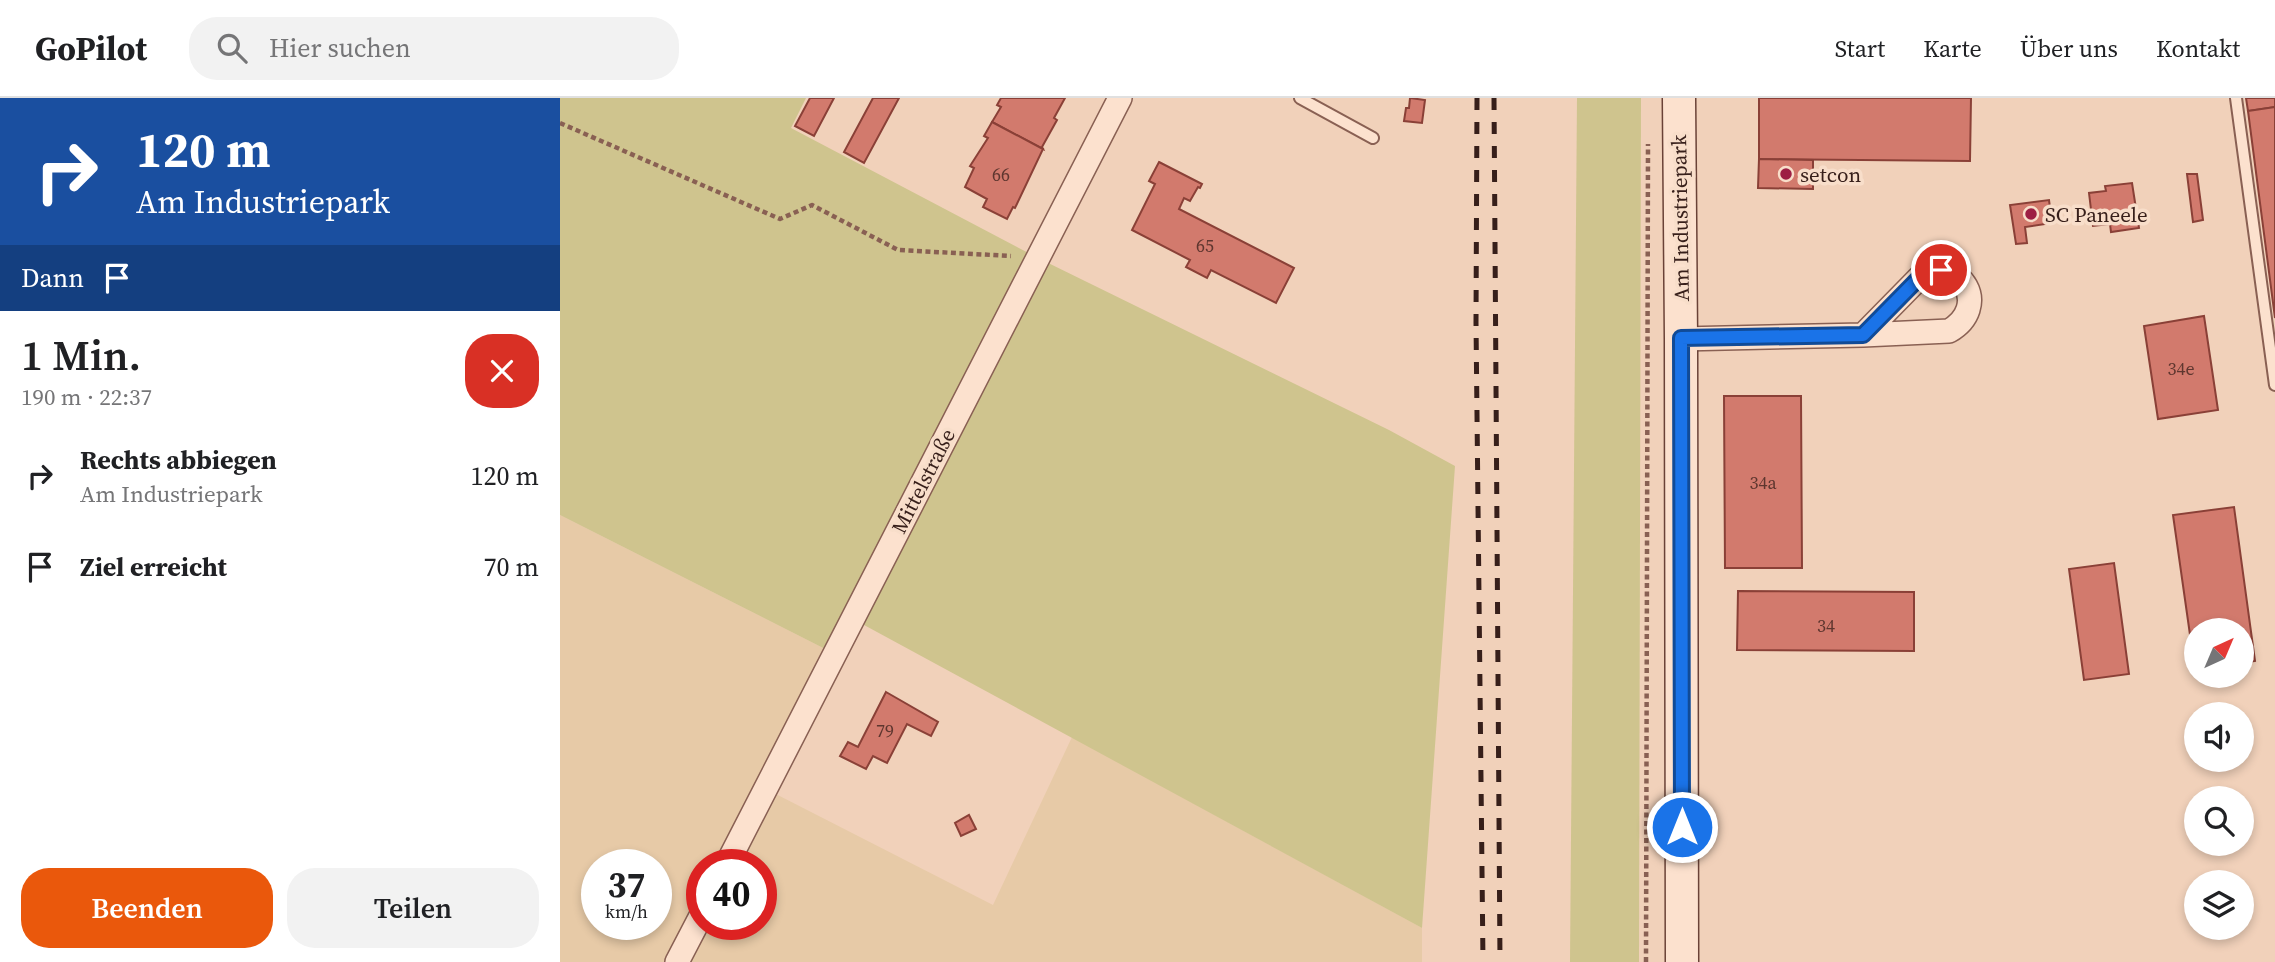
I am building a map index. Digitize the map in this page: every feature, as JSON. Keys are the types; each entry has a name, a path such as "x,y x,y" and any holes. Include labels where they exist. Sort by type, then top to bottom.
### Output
{"street":[{"name":"Mittelstraße","path":"735,849 1120,98"},
{"name":"Am Industriepark","path":"1679,98 1682,962"},
{"path":"1681,338 1863,335"},
{"path":"677,962 688,940"}],"lane":[{"path":"1300,98 1373,138"},
{"path":"2236,98 2275,385"}],"path":[{"path":"560,122 780,219 812,205 898,250 1038,258"},
{"path":"1646,962 1648,138"}],"shaded area":[{"path":"560,98 806,98 791,128 1038,258 1389,430 1455,466 1422,928 853,619 835,654 560,515"},
{"path":"1577,98 1641,98 1639,962 1570,962"},
{"path":"560,515 835,654 766,789 993,905 1072,737 1422,928 1422,962 560,962"}],"building":[{"path":"810,98 834,98 814,136 795,126"},
{"path":"873,98 899,98 864,163 844,152"},
{"path":"1001,98 1065,98 1054,118 1057,120 1043,149 992,122 1001,107 997,105"},
{"path":"1410,98 1425,100 1422,123 1404,121"},
{"path":"1759,98 1971,98 1970,161 1759,159"},
{"path":"2246,98 2275,98 2275,107 2248,111"},
{"path":"2275,107 2275,318 2248,111"},
{"path":"992,122 1043,149 1007,219 983,207 987,199 965,187 974,168 970,166 988,138 984,136"},
{"name":"setcon","path":"1759,159 1813,160 1813,189 1758,188"},
{"path":"1159,162 1202,184 1190,201 1184,198 1179,209 1294,268 1276,303 1211,270 1207,278 1186,267 1190,260 1132,230 1155,184 1149,181"},
{"path":"2187,174 2197,174 2203,220 2193,222"},
{"path":"2132,183 2139,228 2111,232 2110,224 2093,226 2089,193 2106,191 2105,186"},
{"name":"SC Paneele","path":"2049,200 2052,223 2025,227 2027,243 2016,244 2010,205"},
{"path":"2204,316 2218,410 2158,419 2144,326"},
{"path":"1724,396 1801,396 1802,568 1725,568"},
{"path":"2234,507 2249,618 2188,618 2173,515"},
{"path":"2114,563 2129,674 2084,680 2069,569"},
{"path":"1738,591 1914,592 1914,651 1737,650"},
{"path":"886,692 938,722 931,736 907,724 887,763 873,756 866,769 840,756 848,742 858,747"},
{"path":"969,815 976,829 961,836 955,823"}],"railway":[{"path":"1477,98 1476,323 1483,962"},
{"path":"1494,98 1500,962"}],"place":[{"name":"setcon","path":"1786,174"},
{"name":"SC Paneele","path":"2031,214"}],"route":[{"path":"1682,827 1681,338 1863,335 1919,278 1929,272 1941,270"}]}
